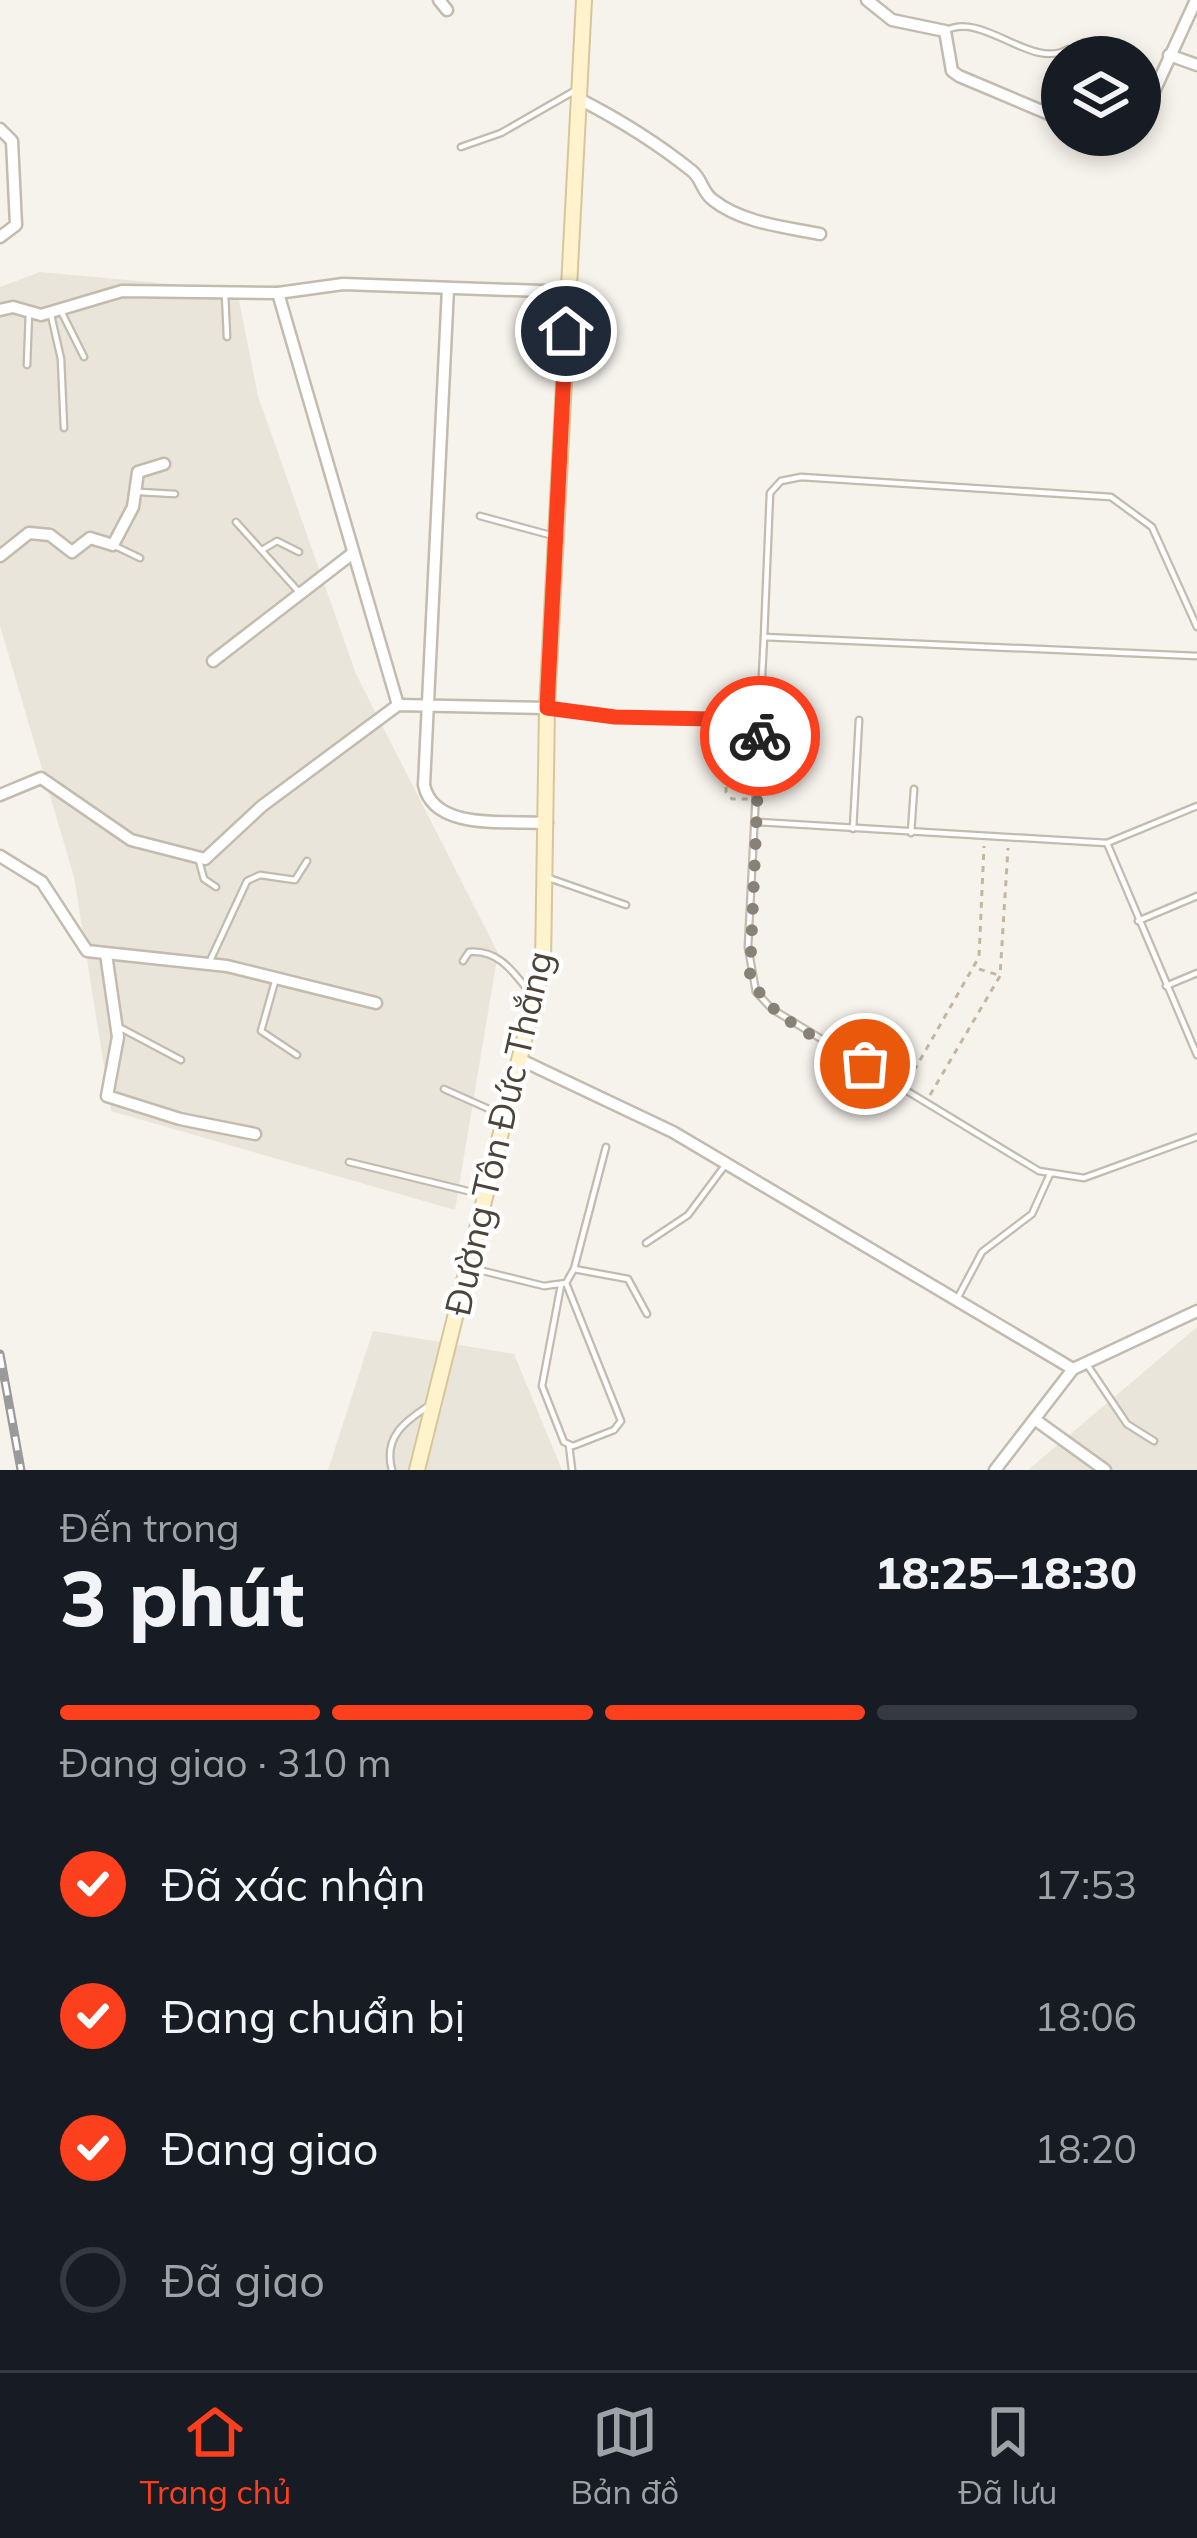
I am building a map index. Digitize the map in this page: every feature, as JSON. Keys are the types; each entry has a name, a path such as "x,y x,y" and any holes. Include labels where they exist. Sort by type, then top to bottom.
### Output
{"main road":[{"name":"Đường Tôn Đức Thắng","path":"417,1470 543,964 547,708 584,0"}],"street":[{"path":"867,0 892,20 946,32 952,70 959,76 1041,111"},
{"path":"1161,73 1196,0"},
{"path":"1169,55 1197,64"},
{"path":"581,94 696,174 711,200 762,222 820,234"},
{"path":"0,129 12,141 16,226 0,237"},
{"path":"0,310 55,311 122,291 278,292 343,284 568,292"},
{"path":"448,288 424,785 438,812 548,823"},
{"path":"278,292 398,705"},
{"path":"0,556 20,538 40,532 72,552 90,538 113,545 135,492 138,472 164,464"},
{"path":"213,661 353,553"},
{"path":"0,795 28,779 41,778 131,840 208,858 262,806 398,705 547,708"},
{"path":"0,856 42,882 82,946 106,954 209,963 376,1003"},
{"path":"106,954 117,1026 110,1098 255,1133"},
{"path":"519,1060 645,1118 1073,1369"},
{"path":"995,1470 1073,1369 1197,1311"},
{"path":"1037,1421 1105,1470"}],"lane":[{"path":"946,32 967,27 1041,51"},
{"path":"461,147 581,94"},
{"path":"225,292 226,337"},
{"path":"55,311 84,357"},
{"path":"55,311 64,428"},
{"path":"27,365 29,312"},
{"path":"1197,627 1152,527 1111,497 801,477 781,481 770,493 748,946 756,992 772,1010 1050,1174 1084,1178 1197,1137"},
{"path":"135,492 175,494"},
{"path":"480,516 555,537"},
{"path":"236,522 302,595"},
{"path":"260,551 277,541 299,552"},
{"path":"113,545 140,557"},
{"path":"764,637 1197,656"},
{"path":"759,767 775,758 780,737 777,711 761,702"},
{"path":"547,708 615,717 760,720"},
{"path":"853,829 859,720"},
{"path":"911,833 914,789"},
{"path":"757,822 1106,843 1197,806"},
{"path":"1106,843 1197,1055"},
{"path":"198,857 203,879 216,887"},
{"path":"209,963 247,881 260,875 295,880 307,861"},
{"path":"546,877 626,905"},
{"path":"1138,921 1197,896"},
{"path":"463,961 477,950 506,962 534,998"},
{"path":"1166,986 1197,973"},
{"path":"276,978 260,1031 296,1055"},
{"path":"117,1026 181,1060"},
{"path":"444,1089 505,1117"},
{"path":"572,1470 569,1445 542,1381 563,1284 574,1269 605,1147"},
{"path":"349,1162 485,1196"},
{"path":"646,1243 676,1226 726,1164"},
{"path":"957,1299 982,1252 1032,1214 1050,1174"},
{"path":"467,1268 544,1286 563,1284"},
{"path":"574,1269 628,1279 646,1314"},
{"path":"563,1284 621,1420 614,1430 569,1445"},
{"path":"1086,1363 1126,1424 1154,1441"},
{"path":"392,1470 389,1448 399,1428 434,1402"}],"path":[{"path":"727,719 726,792 732,799 758,800"},
{"path":"904,1088 975,968 985,836"},
{"path":"926,1101 1000,976 1009,837"},
{"path":"975,968 1000,976"}],"shaded area":[{"path":"40,272 237,290 258,396 356,674 498,953 455,1210 111,1111 74,877 0,626 0,287"},
{"path":"1197,1327 1197,1470 1028,1470"},
{"path":"373,1331 514,1354 562,1470 328,1470"}],"railway":[{"path":"0,1354 21,1470"}],"way so far":[{"path":"760,736 750,974 756,992 772,1010 865,1064"}],"route":[{"path":"566,331 547,708 615,717 760,720 760,736"}]}
